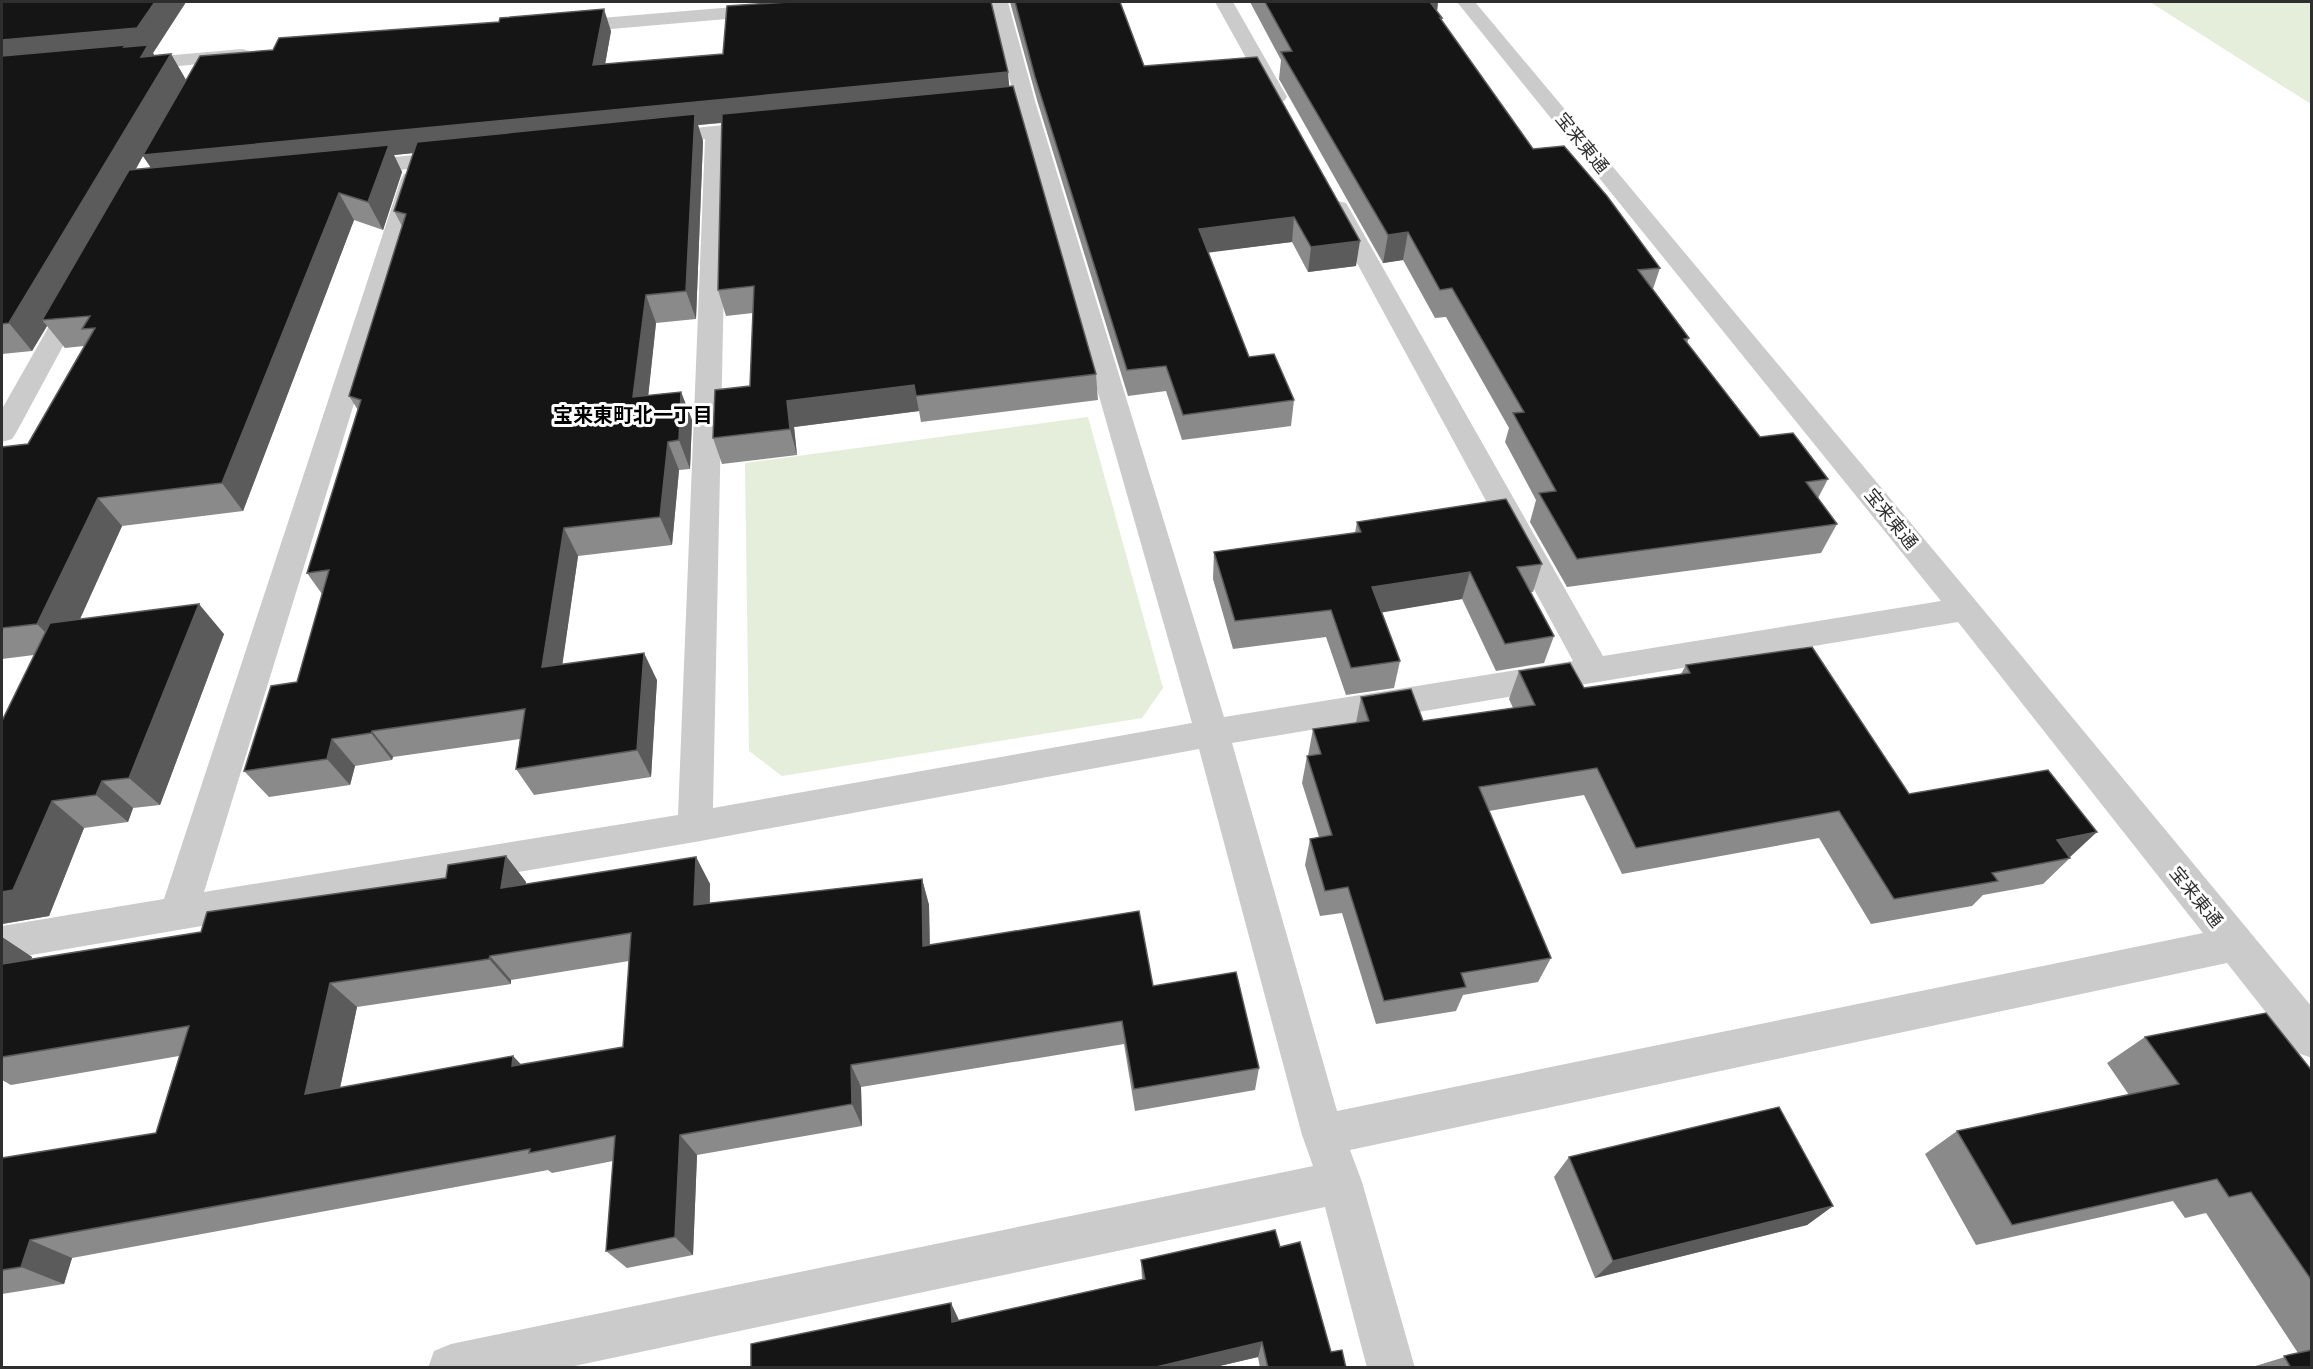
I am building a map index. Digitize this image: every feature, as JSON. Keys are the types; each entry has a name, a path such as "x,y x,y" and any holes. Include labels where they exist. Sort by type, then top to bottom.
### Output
{"street":[{"path":"544,29 853,2"},
{"path":"999,2 1013,102 1212,733 1323,1135 1340,1182 1391,1368"},
{"path":"1224,2 1287,116"},
{"name":"宝来東通","path":"1466,2 1965,609 2312,1039"},
{"path":"106,67 205,68 259,54"},
{"path":"632,140 787,125"},
{"path":"695,827 716,132"},
{"path":"336,170 477,156"},
{"path":"178,915 418,162"},
{"path":"1328,190 1594,670"},
{"path":"2,433 86,281"},
{"path":"2,944 695,827 1212,733 1965,609"},
{"path":"1323,1135 2234,944"},
{"path":"451,1368 1340,1182"}],"green space":[{"path":"2150,2 2311,2 2311,104"},
{"path":"1088,417 1163,688 1142,718 782,776 749,751 745,463"}],"building":[{"path":"2,2 155,2 137,28 2,40"},
{"path":"789,2 991,2 1008,72 143,155 200,56 273,50 279,38 499,22 500,18 604,9 593,65 723,54 727,6"},
{"path":"1015,2 1120,2 1144,66 1257,57 1360,241 1311,247 1294,217 1199,229 1249,357 1274,354 1294,400 1183,415 1166,366 1127,370 1035,77"},
{"path":"1265,2 1430,2 1533,149 1564,146 1607,196 1660,268 1638,270 1689,338 1684,339 1760,437 1793,433 1828,479 1806,482 1837,524 1577,559 1539,493 1556,491 1513,413 1524,412 1452,288 1440,290 1408,232 1388,235 1281,52 1292,51"},
{"path":"126,45 124,47 148,45 141,57 171,54 9,323 2,324 2,56"},
{"path":"1013,86 1096,374 916,396 914,385 787,401 790,429 713,438 715,390 750,386 754,286 718,290 722,114"},
{"path":"695,114 686,291 646,295 633,397 681,392 679,440 668,442 660,517 564,528 542,667 644,653 637,750 516,769 525,709 332,739 327,759 244,771 271,686 297,682 329,570 307,573 361,400 349,396 406,214 394,211 417,142"},
{"path":"389,145 368,202 339,193 222,483 98,498 37,624 2,628 2,447 28,444 95,328 82,329 90,316 42,320 129,170"},
{"path":"1506,499 1542,564 1517,567 1554,636 1505,644 1470,572 1372,587 1400,661 1351,668 1331,610 1235,621 1214,552 1361,532 1357,522"},
{"path":"199,604 129,778 102,781 96,795 52,801 13,890 2,892 2,721 50,623"},
{"path":"1812,647 1909,794 2048,770 2097,832 2057,840 2070,858 1992,873 1998,881 1894,899 1839,811 1636,848 1597,768 1479,787 1551,958 1461,973 1466,987 1384,1001 1348,887 1325,891 1310,839 1332,835 1307,756 1321,754 1313,729 1369,721 1361,697 1411,689 1423,721 1535,705 1519,671 1570,663 1584,688 1690,673 1686,665"},
{"path":"506,856 501,888 696,857 694,905 922,879 923,946 1139,911 1153,986 1236,972 1259,1068 1134,1089 1122,1021 851,1065 852,1104 680,1135 675,1237 606,1251 615,1136 529,1153 530,1149 30,1240 21,1267 2,1270 2,1158 156,1133 189,1026 2,1057 2,964 201,932 207,912 446,878 448,865","holes":["631,933 623,1047 512,1066 513,1056 305,1094 330,983 489,959 490,956"]},
{"path":"2266,1013 2312,1071 2312,1281 2251,1192 2229,1197 2217,1179 2012,1225 1957,1131 2179,1084 2145,1037"},
{"path":"1779,1107 1833,1206 1613,1261 1569,1157"},
{"path":"1275,1230 1280,1247 1300,1242 1331,1352 1342,1350 1346,1368 1268,1368 1262,1342 1152,1368 751,1368 751,1344 951,1303 952,1322 1145,1279 1141,1260"},
{"path":"2312,1350 2312,1368 2291,1368 2284,1356"}],"district":[{"name":"宝来東町北一丁目","path":"633,415"}]}
